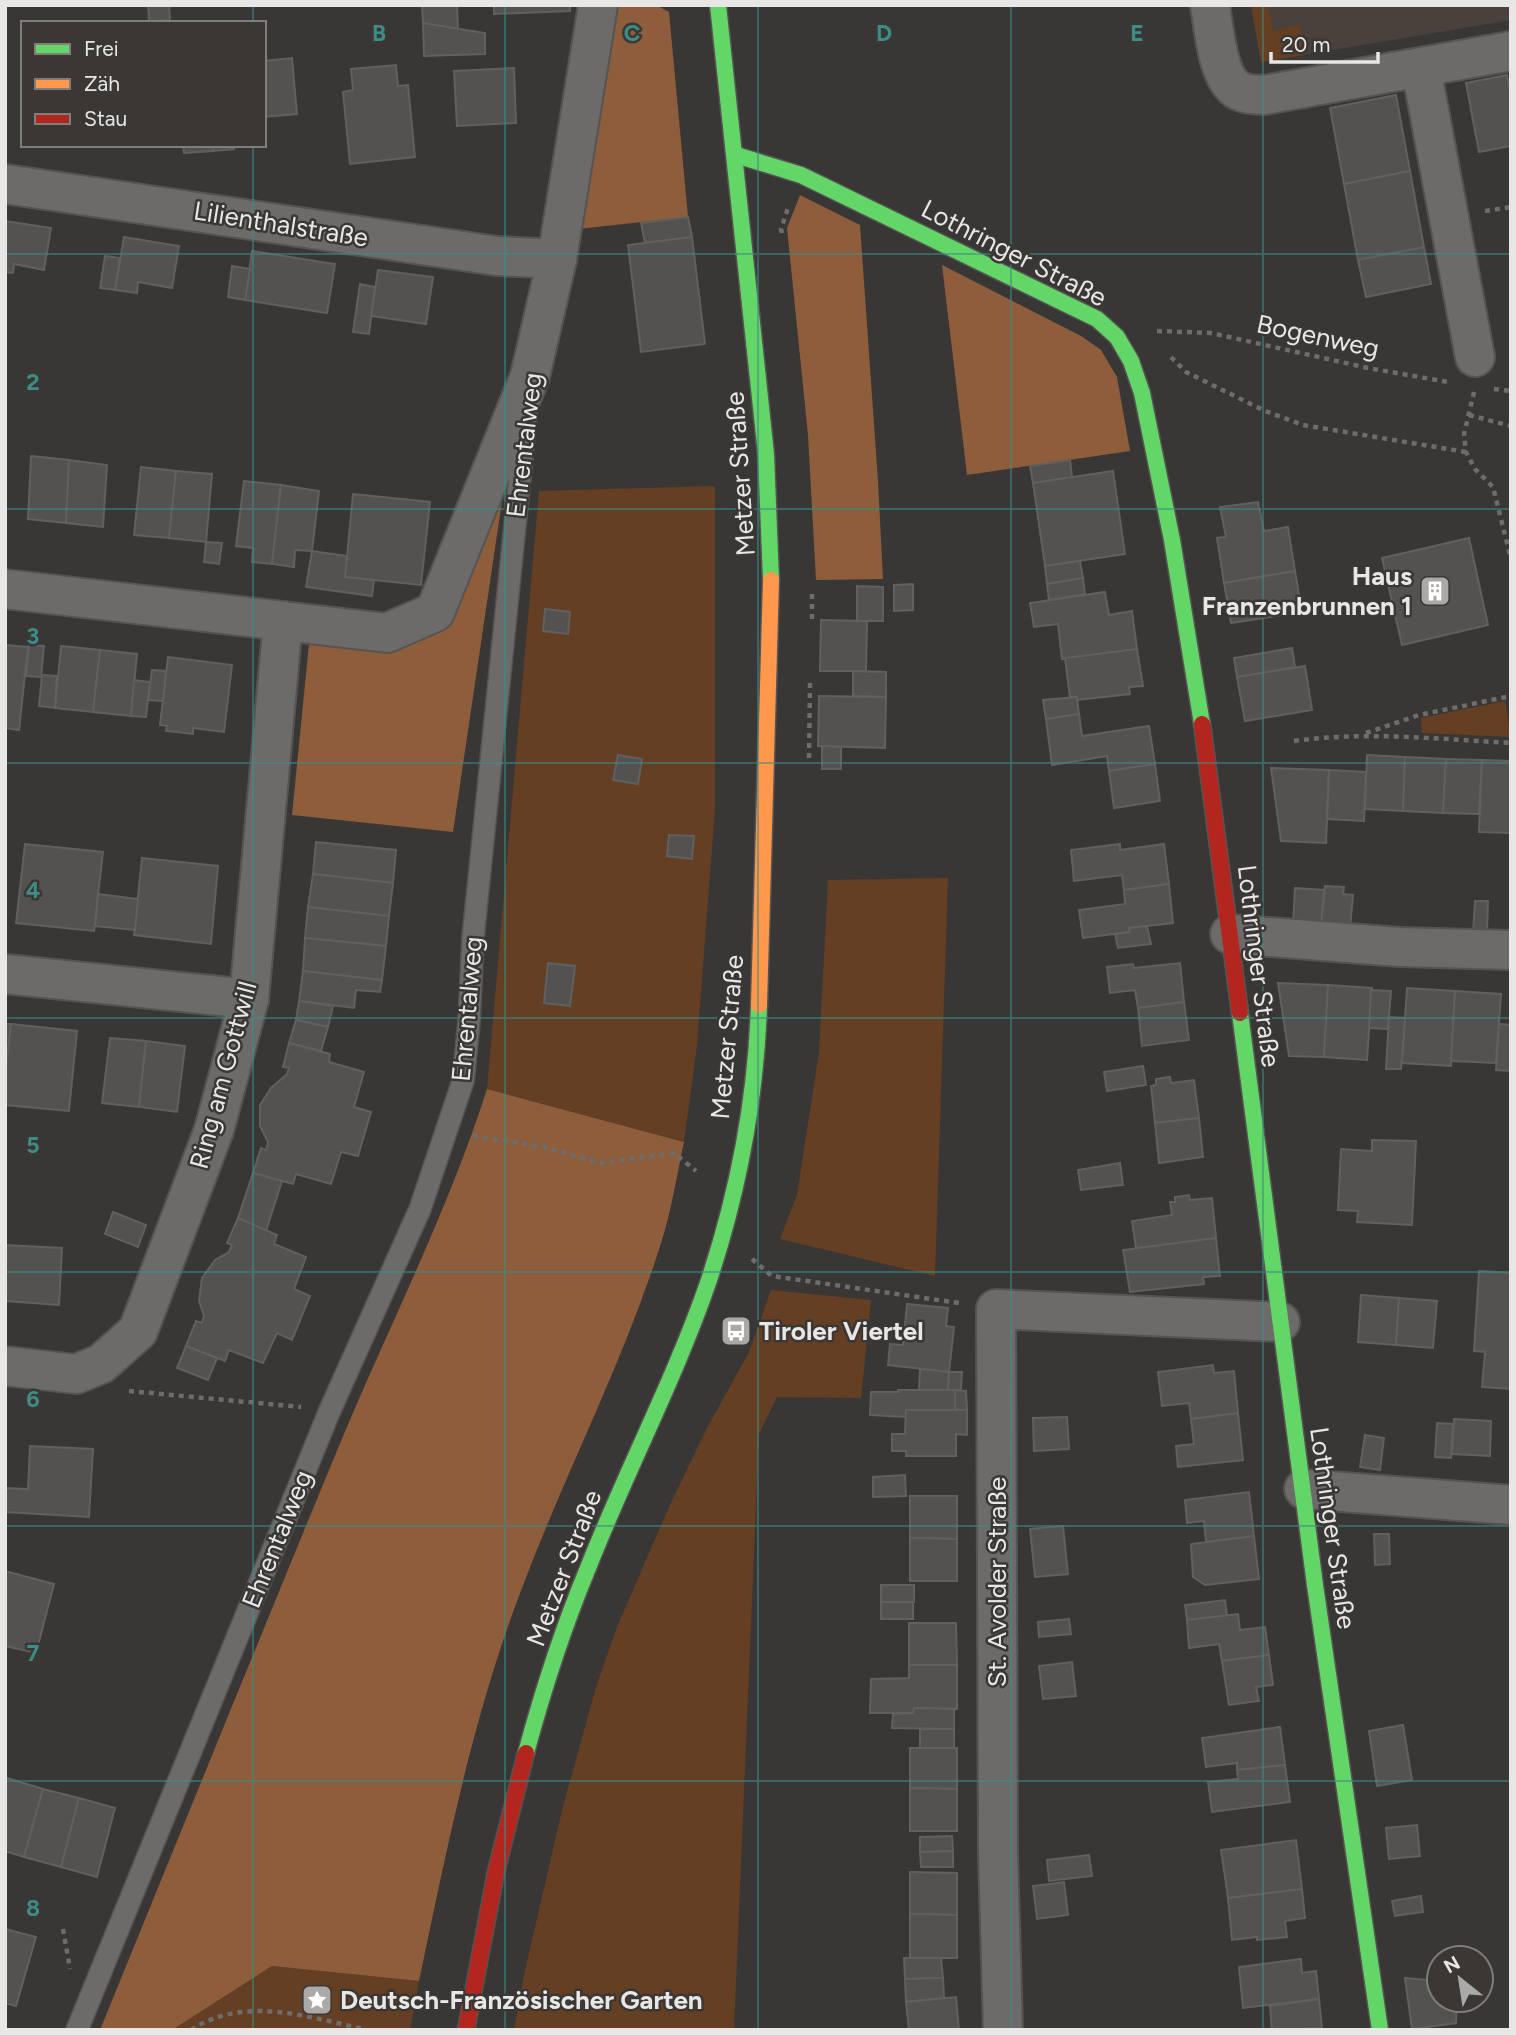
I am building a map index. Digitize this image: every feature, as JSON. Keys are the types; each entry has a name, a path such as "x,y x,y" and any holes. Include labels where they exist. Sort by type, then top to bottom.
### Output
{"street":[{"name":"Ehrentalweg","path":"530,376 557,259 598,5"},
{"name":"Metzer Straße","path":"466,2030 495,1872 546,1686 570,1612 679,1356 713,1264 736,1179 758,1036 771,562 767,466 718,5"},
{"path":"1210,5 1221,65 1228,81 1240,92 1264,95 1511,51"},
{"path":"1421,68 1476,381"},
{"name":"Lothringer Straße","path":"736,155 778,166 812,180 1097,319 1117,337 1131,361 1142,393 1172,540 1198,696 1315,1585 1380,2030"},
{"name":"Lilienthalstraße","path":"5,184 497,256 557,259"},
{"path":"5,589 387,633 435,612 530,376"},
{"name":"Ring am Gottwill","path":"5,1366 76,1374 101,1364 138,1331 214,1130 249,999 283,621"},
{"path":"1230,934 1400,947 1511,950"},
{"path":"5,974 249,999"},
{"path":"996,1309 1280,1322"},
{"name":"St. Avolder Straße","path":"996,1309 998,1854 1003,2030"},
{"path":"1304,1489 1511,1505"}],"lane":[{"name":"Ehrentalweg","path":"77,2030 330,1410 420,1209 463,1081 473,938 530,376"}],"path":[{"name":"Bogenweg","path":"1117,337 1159,331 1211,333 1368,368 1476,381 1511,390"},
{"path":"1159,331 1163,340"},
{"path":"1167,348 1173,360 1186,372 1263,410 1303,425 1466,452"},
{"path":"1476,381 1464,434 1466,452 1475,469 1493,487 1511,559"},
{"path":"1469,415 1511,426"},
{"path":"1363,735 1419,715 1511,696"},
{"path":"1294,741 1363,735 1511,743"},
{"path":"447,1132 545,1147 600,1163 674,1153 696,1171"},
{"path":"752,1258 772,1276 996,1309"},
{"path":"116,1390 330,1410"},
{"path":"191,2030 219,2015 253,2011 282,2012 364,2029"}],"shaded area":[{"path":"617,5 656,5 669,12 688,217 578,229"},
{"path":"1251,5 1511,5 1511,20 1261,62"},
{"path":"1251,5 1269,5 1273,31 1300,25 1305,55 1261,62"},
{"path":"800,195 860,225 883,579 816,580 808,435 787,228"},
{"path":"942,265 1081,336 1101,350 1117,377 1130,451 967,475"},
{"path":"715,486 715,808 697,1045 684,1142 487,1089 539,491"},
{"path":"502,501 453,832 292,815 309,644 384,652 445,625 460,604"},
{"path":"1505,701 1511,737 1422,733 1421,718"},
{"path":"948,878 935,1276 780,1239 797,1195 819,1052 828,880"},
{"path":"487,1089 684,1142 666,1228 647,1284 613,1372 539,1544 489,1684 463,1782 419,1981 272,1966 172,2030 100,2030 341,1441 437,1223"},
{"path":"771,1290 871,1300 861,1398 777,1397 759,1434 734,2030 514,2030 563,1806 597,1684 617,1627 669,1507 707,1428 749,1352"},
{"name":"Deutsch-Französischer Garten","path":"272,1966 419,1981 410,2030 172,2030"}],"building":[{"path":"148,5 169,5 170,20 149,21"},
{"path":"422,5 457,5 458,30 423,23"},
{"path":"494,5 570,5 570,11 494,14"},
{"path":"423,23 485,33 485,54 424,56"},
{"path":"292,58 297,114 266,117 266,61"},
{"path":"396,65 398,86 408,85 415,157 350,164 343,92 353,90 351,69"},
{"path":"514,68 516,123 457,126 454,71"},
{"path":"1507,75 1511,95 1511,146 1479,152 1466,83"},
{"path":"1396,95 1410,171 1344,184 1330,108"},
{"path":"183,147 213,147 213,151 184,153"},
{"path":"213,147 234,149 213,151"},
{"path":"1410,171 1424,247 1358,260 1344,184"},
{"path":"688,217 692,237 645,243 641,223"},
{"path":"5,221 51,228 44,270 14,264 13,273 5,272"},
{"path":"124,237 179,246 172,288 138,282 137,293 115,290"},
{"path":"692,237 705,344 641,352 628,245"},
{"path":"1424,247 1431,284 1366,297 1358,260"},
{"path":"252,251 335,264 327,313 245,300"},
{"path":"105,256 120,258 115,290 100,288"},
{"path":"232,266 250,269 245,300 228,297"},
{"path":"378,270 433,277 426,324 371,316"},
{"path":"360,284 375,287 369,334 353,332"},
{"path":"31,456 69,460 66,523 28,519"},
{"path":"69,460 107,465 103,527 66,523"},
{"path":"1070,460 1072,477 1033,483 1030,466"},
{"path":"141,467 176,471 169,538 134,535"},
{"path":"176,471 212,474 206,542 169,538"},
{"path":"1113,471 1125,554 1045,566 1033,483"},
{"path":"244,481 281,485 272,564 252,562 253,548 236,546"},
{"path":"281,485 319,491 312,551 295,550 294,567 272,564"},
{"path":"353,494 430,502 421,585 345,577"},
{"path":"1258,502 1264,531 1288,527 1295,571 1224,583 1217,538 1226,537 1220,507"},
{"name":"Haus Franzenbrunnen 1","path":"1469,538 1488,625 1402,645 1382,558"},
{"path":"206,542 222,543 219,564 204,562"},
{"path":"312,551 347,556 345,577 374,580 372,596 306,587"},
{"path":"1080,561 1083,578 1047,584 1045,566"},
{"path":"1295,571 1302,612 1231,623 1224,583"},
{"path":"1083,578 1085,594 1049,600 1047,584"},
{"path":"913,584 913,610 894,611 894,585"},
{"path":"857,586 883,587 883,621 857,621"},
{"path":"1105,592 1109,615 1132,611 1137,649 1062,659 1058,624 1034,627 1030,603"},
{"path":"545,609 570,612 568,634 543,631"},
{"path":"821,620 867,621 866,671 820,671"},
{"path":"5,645 28,647 19,730 5,728"},
{"path":"29,645 44,646 41,677 26,676"},
{"path":"61,646 100,650 93,712 55,708"},
{"path":"1292,648 1295,667 1237,677 1234,658"},
{"path":"1137,649 1143,686 1129,687 1130,694 1077,700 1077,697 1070,697 1065,658"},
{"path":"100,650 137,654 131,716 93,712"},
{"path":"168,657 232,665 224,732 193,728 193,734 166,731 167,726 160,725"},
{"path":"1305,666 1312,710 1245,721 1237,677"},
{"path":"152,670 166,671 163,701 148,700"},
{"path":"853,671 886,672 886,697 853,696"},
{"path":"42,675 57,676 55,708 39,706"},
{"path":"134,680 150,682 146,717 131,716"},
{"path":"819,696 886,697 885,748 818,746"},
{"path":"1077,697 1079,714 1046,719 1043,700"},
{"path":"1079,714 1082,736 1149,726 1155,764 1109,771 1107,756 1052,765 1046,719"},
{"path":"822,746 841,747 841,769 822,769"},
{"path":"618,755 642,759 638,784 613,780"},
{"path":"1367,755 1405,757 1403,811 1365,809"},
{"path":"1405,757 1446,759 1443,813 1403,811"},
{"path":"1446,759 1482,760 1479,814 1443,813"},
{"path":"1482,760 1511,761 1511,833 1479,832"},
{"path":"1155,764 1160,801 1114,808 1109,771"},
{"path":"1271,768 1329,770 1326,843 1281,841"},
{"path":"1329,770 1366,772 1364,821 1327,819"},
{"path":"669,835 694,836 692,859 667,856"},
{"path":"316,842 396,850 393,883 313,874"},
{"path":"25,844 103,852 94,931 16,923"},
{"path":"1120,844 1120,850 1164,844 1169,884 1124,890 1122,875 1074,881 1071,850"},
{"path":"142,858 218,866 211,944 134,935"},
{"path":"313,874 393,883 389,916 308,907"},
{"path":"1169,884 1173,923 1129,928 1130,932 1083,938 1079,910 1125,904 1124,890"},
{"path":"1325,886 1344,887 1343,894 1353,895 1350,928 1321,926"},
{"path":"1295,888 1324,890 1321,926 1293,924"},
{"path":"98,894 138,899 135,930 95,926"},
{"path":"1475,901 1488,901 1487,933 1473,933"},
{"path":"308,907 389,916 386,946 305,938"},
{"path":"1147,926 1151,944 1118,948 1115,934 1130,932 1129,928"},
{"path":"305,938 386,946 382,980 303,971"},
{"path":"548,963 575,966 570,1006 544,1003"},
{"path":"1180,963 1184,1002 1138,1008 1135,990 1110,993 1107,967 1133,964 1134,968"},
{"path":"303,971 382,980 380,992 356,990 354,1008 299,1001"},
{"path":"1278,983 1328,985 1324,1057 1289,1056"},
{"path":"1328,985 1372,988 1367,1060 1324,1057"},
{"path":"1407,988 1455,991 1451,1066 1402,1063"},
{"path":"1371,990 1391,991 1388,1029 1369,1028"},
{"path":"1455,991 1501,994 1496,1063 1451,1061"},
{"path":"299,1001 333,1006 328,1027 296,1020"},
{"path":"1184,1002 1189,1040 1142,1046 1138,1008"},
{"path":"1389,1017 1405,1018 1401,1069 1386,1069"},
{"path":"296,1020 328,1027 321,1051 289,1043"},
{"path":"5,1024 11,1024 7,1064 5,1064"},
{"path":"11,1024 77,1031 69,1111 5,1105"},
{"path":"1499,1024 1511,1025 1511,1071 1496,1070"},
{"path":"110,1038 146,1041 139,1107 102,1103"},
{"path":"146,1041 185,1046 177,1112 139,1107"},
{"path":"289,1043 330,1054 329,1062 364,1072 354,1107 371,1112 358,1156 341,1152 331,1184 296,1174 293,1184 253,1173 261,1148 266,1150 268,1142 260,1126 260,1105 271,1088 287,1074 289,1068 283,1067"},
{"path":"1143,1066 1146,1085 1107,1091 1104,1072"},
{"path":"1170,1077 1171,1083 1194,1080 1199,1118 1155,1123 1151,1086 1156,1085 1156,1079"},
{"path":"1199,1118 1203,1157 1159,1163 1155,1123"},
{"path":"1372,1140 1416,1141 1412,1225 1357,1222 1358,1211 1338,1210 1341,1149 1372,1151"},
{"path":"1120,1163 1123,1185 1081,1190 1078,1170"},
{"path":"253,1173 282,1181 266,1231 238,1218"},
{"path":"1189,1195 1190,1200 1212,1198 1216,1238 1136,1248 1132,1221 1172,1215 1170,1202 1175,1202 1175,1197"},
{"path":"113,1212 146,1225 138,1247 105,1234"},
{"path":"238,1218 277,1235 274,1244 306,1257 294,1289 310,1296 292,1340 277,1333 263,1363 229,1350 225,1361 186,1346 196,1321 202,1323 204,1316 199,1301 202,1278 215,1260 229,1252 232,1245 227,1243"},
{"path":"1216,1238 1220,1276 1203,1277 1204,1284 1130,1292 1123,1250"},
{"path":"5,1245 62,1248 59,1305 5,1301"},
{"path":"1479,1271 1511,1273 1511,1389 1482,1387 1485,1352 1474,1351"},
{"path":"1361,1295 1399,1298 1396,1345 1358,1342"},
{"path":"1399,1298 1437,1301 1433,1348 1396,1345"},
{"path":"907,1304 948,1308 946,1326 954,1327 949,1372 888,1365 890,1344 903,1345"},
{"path":"186,1346 217,1358 208,1380 177,1368"},
{"path":"1213,1365 1214,1373 1234,1371 1238,1413 1191,1419 1189,1403 1162,1406 1158,1372"},
{"path":"920,1369 949,1372 948,1390 919,1390"},
{"path":"949,1372 962,1372 961,1390 948,1390"},
{"path":"955,1390 955,1410 906,1410 906,1417 870,1415 871,1392"},
{"path":"955,1390 966,1391 967,1410 955,1410"},
{"path":"906,1410 967,1410 967,1435 956,1434 956,1456 906,1456 906,1451 892,1451 892,1434 905,1434"},
{"path":"1238,1413 1243,1460 1178,1467 1176,1446 1194,1444 1191,1419"},
{"path":"1067,1417 1069,1449 1034,1451 1033,1418"},
{"path":"1454,1419 1491,1421 1490,1456 1452,1454"},
{"path":"1437,1423 1453,1424 1451,1458 1435,1457"},
{"path":"1365,1435 1384,1438 1380,1470 1360,1467"},
{"path":"30,1446 93,1449 89,1517 5,1512 5,1488 28,1489"},
{"path":"905,1475 906,1496 873,1497 873,1477"},
{"path":"1249,1492 1254,1536 1206,1542 1204,1521 1187,1523 1185,1500"},
{"path":"910,1496 957,1496 957,1539 910,1538"},
{"path":"1063,1526 1068,1574 1035,1577 1030,1529"},
{"path":"1374,1534 1389,1534 1390,1564 1375,1565"},
{"path":"1254,1536 1259,1579 1205,1585 1193,1577 1191,1544"},
{"path":"910,1538 957,1539 957,1581 910,1581"},
{"path":"5,1571 54,1584 36,1653 5,1646"},
{"path":"881,1585 914,1585 914,1602 881,1602"},
{"path":"1225,1600 1227,1616 1187,1620 1185,1605"},
{"path":"881,1602 913,1602 913,1619 881,1619"},
{"path":"1238,1614 1240,1630 1265,1627 1269,1655 1222,1661 1219,1644 1189,1648 1187,1620"},
{"path":"1069,1619 1071,1634 1039,1637 1038,1622"},
{"path":"909,1623 956,1623 957,1665 909,1665"},
{"path":"1269,1655 1273,1685 1256,1687 1259,1701 1229,1705 1222,1661"},
{"path":"1072,1662 1076,1696 1043,1699 1039,1666"},
{"path":"909,1665 957,1665 957,1709 914,1708 913,1713 870,1713 871,1679 909,1678"},
{"path":"914,1708 954,1709 954,1729 892,1728 893,1714 913,1713"},
{"path":"1403,1725 1412,1780 1377,1786 1369,1731"},
{"path":"1280,1727 1285,1765 1237,1770 1237,1763 1206,1767 1202,1738"},
{"path":"920,1729 954,1729 954,1748 920,1748"},
{"path":"910,1748 957,1748 957,1789 910,1788"},
{"path":"1285,1765 1290,1802 1212,1812 1208,1782 1238,1779 1237,1770"},
{"path":"7,1778 43,1789 24,1857 5,1851"},
{"path":"910,1788 957,1789 957,1831 910,1831"},
{"path":"43,1789 79,1798 61,1867 24,1857"},
{"path":"79,1798 115,1808 97,1877 61,1867"},
{"path":"1417,1825 1420,1856 1389,1859 1386,1828"},
{"path":"952,1836 953,1851 920,1852 920,1837"},
{"path":"1296,1840 1302,1889 1228,1898 1221,1850"},
{"path":"953,1851 953,1867 921,1867 920,1852"},
{"path":"1089,1855 1092,1876 1049,1881 1047,1860"},
{"path":"910,1872 957,1873 957,1915 910,1914"},
{"path":"1064,1882 1068,1915 1037,1919 1033,1886"},
{"path":"1302,1889 1305,1918 1285,1921 1287,1937 1232,1940 1228,1898"},
{"path":"1421,1896 1423,1912 1395,1916 1392,1901"},
{"path":"910,1914 957,1915 957,1958 910,1958"},
{"path":"5,1929 36,1937 16,2006 5,2003"},
{"path":"904,1958 941,1958 943,1978 905,1979"},
{"path":"1301,1959 1302,1973 1316,1971 1319,1999 1243,2008 1239,1967"},
{"path":"943,1978 944,1998 906,2002 905,1979"},
{"path":"1405,1978 1425,1980 1425,2014 1456,2014 1456,2023 1412,2029"},
{"path":"956,1997 959,2030 909,2030 906,2002"},
{"path":"1319,1999 1322,2028 1272,2030 1270,2006"}],"traffic: fast":[{"path":"718,5 766,454 771,580"},
{"path":"736,155 801,175 1097,319 1117,337 1131,361 1142,393 1172,540 1202,724"},
{"path":"526,1753 554,1659 579,1591 681,1353 709,1280 729,1213 744,1144 754,1075 759,1005"},
{"path":"1240,1013 1315,1585 1380,2030"}],"traffic: slow":[{"path":"759,1005 771,580"}],"traffic: jam":[{"path":"1202,724 1240,1013"},
{"path":"466,2030 496,1872 526,1753"}],"place":[{"name":"Haus Franzenbrunnen 1","path":"1435,591"},
{"name":"Tiroler Viertel","path":"736,1331"},
{"name":"Deutsch-Französischer Garten","path":"317,2000"}]}
